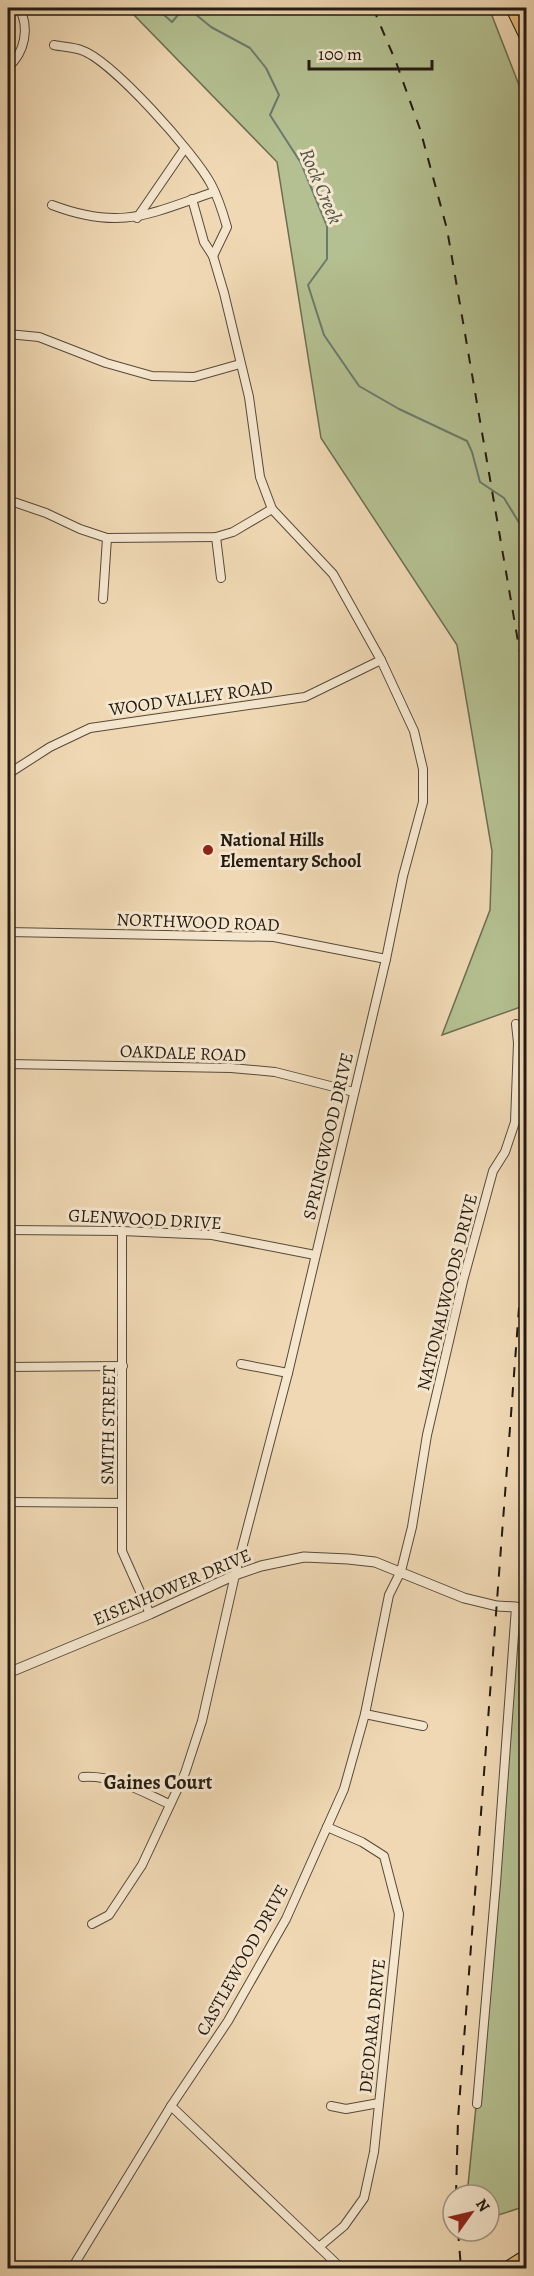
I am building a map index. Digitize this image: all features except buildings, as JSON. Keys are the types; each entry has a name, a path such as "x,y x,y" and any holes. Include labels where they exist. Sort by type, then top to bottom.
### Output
{"main road":[{"path":"512,8 526,37"},
{"path":"507,2268 526,2256"}],"street":[{"path":"8,67 19,55 23,42 24,20 18,8"},
{"path":"54,45 81,50 105,63 185,148 211,184 227,227 213,256"},
{"path":"137,218 185,148"},
{"path":"52,205 80,216 109,219 137,218 214,192"},
{"name":"SPRINGWOOD DRIVE","path":"92,1924 109,1915 142,1865 185,1773 202,1721 235,1575 288,1373 386,959 403,876 423,802 423,769 414,731 381,660 333,574 272,509 260,477 249,397 213,256 204,242 192,199"},
{"path":"8,334 39,337 106,363 152,376 194,377 240,364"},
{"path":"8,500 107,538 216,537 233,532 272,509"},
{"path":"216,537 221,578"},
{"path":"103,599 107,538"},
{"name":"WOOD VALLEY ROAD","path":"8,774 50,747 90,728 305,697 381,660"},
{"name":"NORTHWOOD ROAD","path":"8,932 274,937 386,959"},
{"name":"NATIONALWOODS DRIVE","path":"401,1571 427,1435 463,1281 493,1171 505,1152 515,1122 518,1043 516,1024"},
{"name":"OAKDALE ROAD","path":"8,1064 231,1068 275,1072 354,1092"},
{"name":"GLENWOOD DRIVE","path":"8,1230 122,1230 212,1235 315,1256"},
{"name":"SMITH STREET","path":"122,1230 122,1551 150,1614"},
{"path":"241,1364 288,1373"},
{"path":"8,1367 123,1366"},
{"path":"8,1502 122,1503"},
{"name":"EISENHOWER DRIVE","path":"8,1673 150,1614 235,1575 269,1564 304,1557 375,1562 464,1598 497,1606 526,1608"},
{"name":"CASTLEWOOD DRIVE","path":"72,2268 171,2106 228,2021 286,1919 344,1789 365,1714 389,1595 401,1571"},
{"path":"477,2104 516,1607"},
{"path":"365,1714 423,1726"},
{"path":"83,1777 99,1776 124,1783 169,1804"},
{"name":"DEODARA DRIVE","path":"319,2247 344,2226 364,2198 374,2152 399,1914 384,1856 362,1842 327,1827"},
{"path":"331,2106 346,2109 379,2103"},
{"path":"171,2106 341,2268"}],"green space":[{"path":"102,8 489,8 526,103 526,1005 442,1035 490,910 492,851 457,645 321,438 277,162 133,14"},
{"path":"526,1534 526,1602 520,1602"},
{"path":"516,1607 526,1607 526,2206 501,2214 501,2183 468,2183 479,2077"}],"waterway":[{"name":"Rock Creek","path":"156,8 172,22 184,8"},
{"name":"Rock Creek","path":"188,8 211,27 250,48 266,68 279,95 270,115 301,163 327,226 327,259 308,285 324,335 359,386 399,409 467,441 480,482 504,498 526,534"}],"railway":[{"path":"373,8 396,62 420,129 447,229 526,688"},
{"path":"456,2183 458,2119 526,1215"},
{"path":"459,2243 461,2268"}],"place":[{"name":"National Hills Elementary School","path":"208,850"}],"district":[{"name":"Gaines Court","path":"158,1782"}]}
